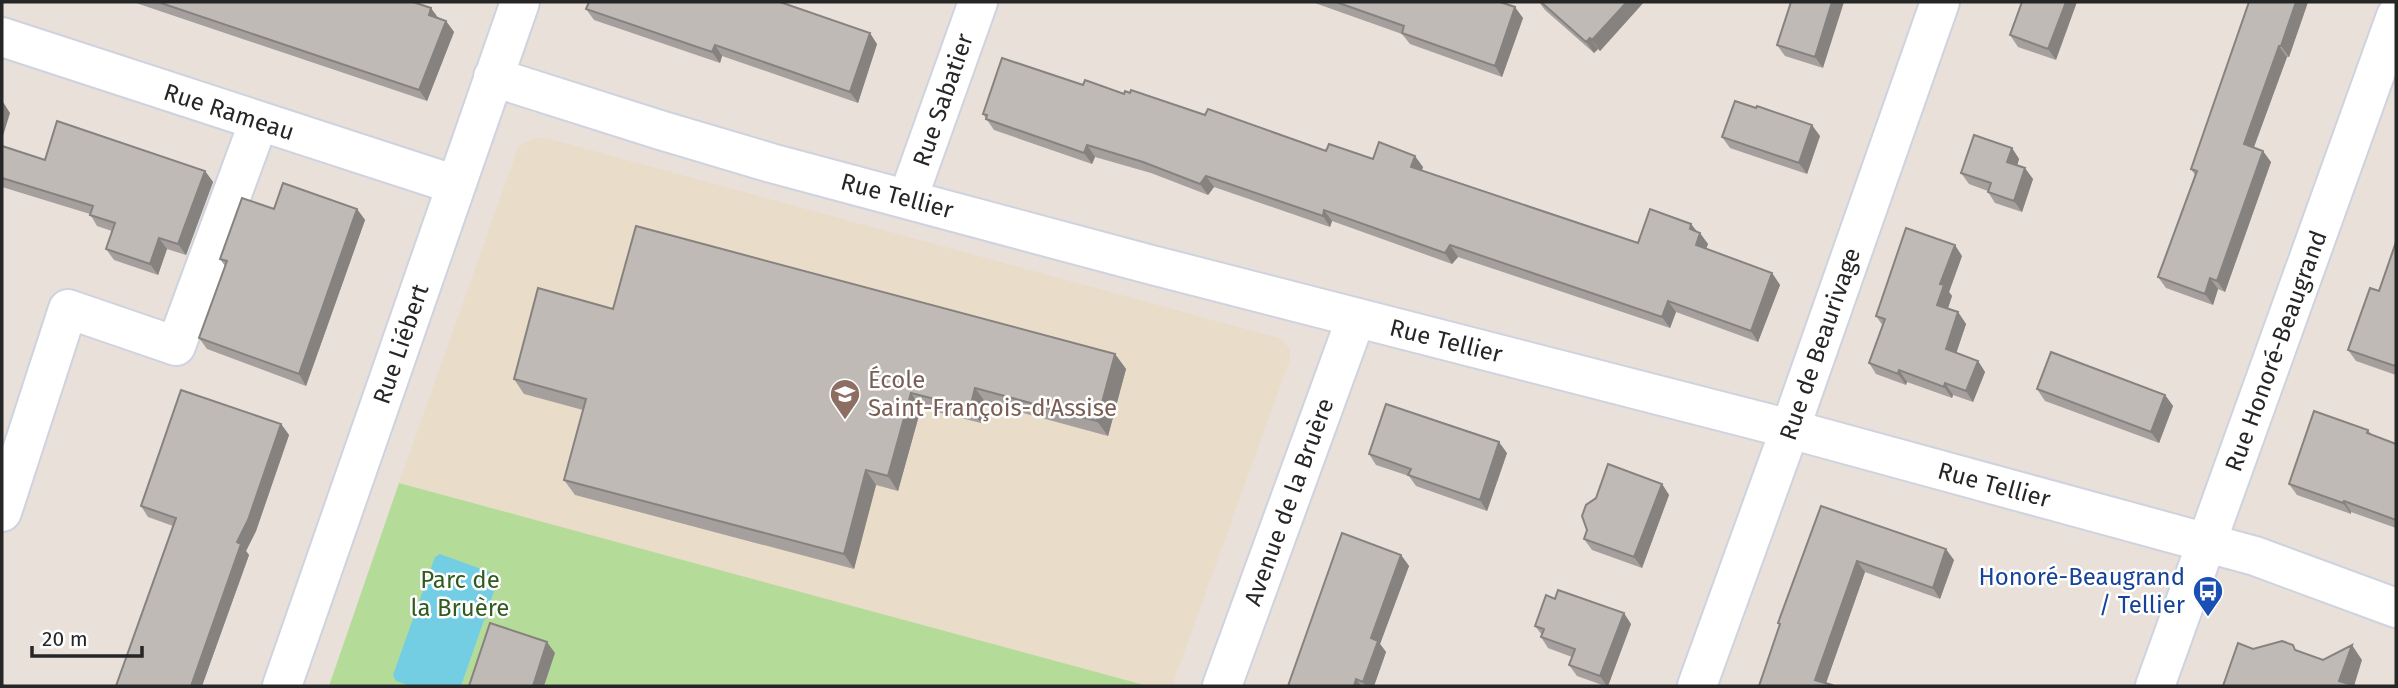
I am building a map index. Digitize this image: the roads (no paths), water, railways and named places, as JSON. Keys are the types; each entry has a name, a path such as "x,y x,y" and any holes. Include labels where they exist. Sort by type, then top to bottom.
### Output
{"street":[{"name":"Rue Liébert","path":"282,686 520,2"},
{"name":"Rue Sabatier","path":"908,198 978,2"},
{"name":"Rue de Beaurivage","path":"1697,686 1940,2"},
{"name":"Rue Honoré-Beaugrand","path":"2155,686 2396,16"},
{"name":"Rue Rameau","path":"2,37 456,185"},
{"name":"Rue Tellier","path":"494,77 685,138 1135,261 1790,429 2255,556 2396,608"},
{"path":"2,512 68,309 176,346 259,121"},
{"name":"Avenue de la Bruère","path":"1222,686 1356,318"}],"water":[{"path":"440,554 495,574 498,580 461,686 411,686 396,681 393,675 435,557"}],"place":[{"name":"École Saint-François-d'Assise","path":"845,421"},
{"name":"Honoré-Beaugrand / Tellier","path":"2208,618"}],"park label":[{"name":"Parc de la Bruère","path":"460,594"}]}
